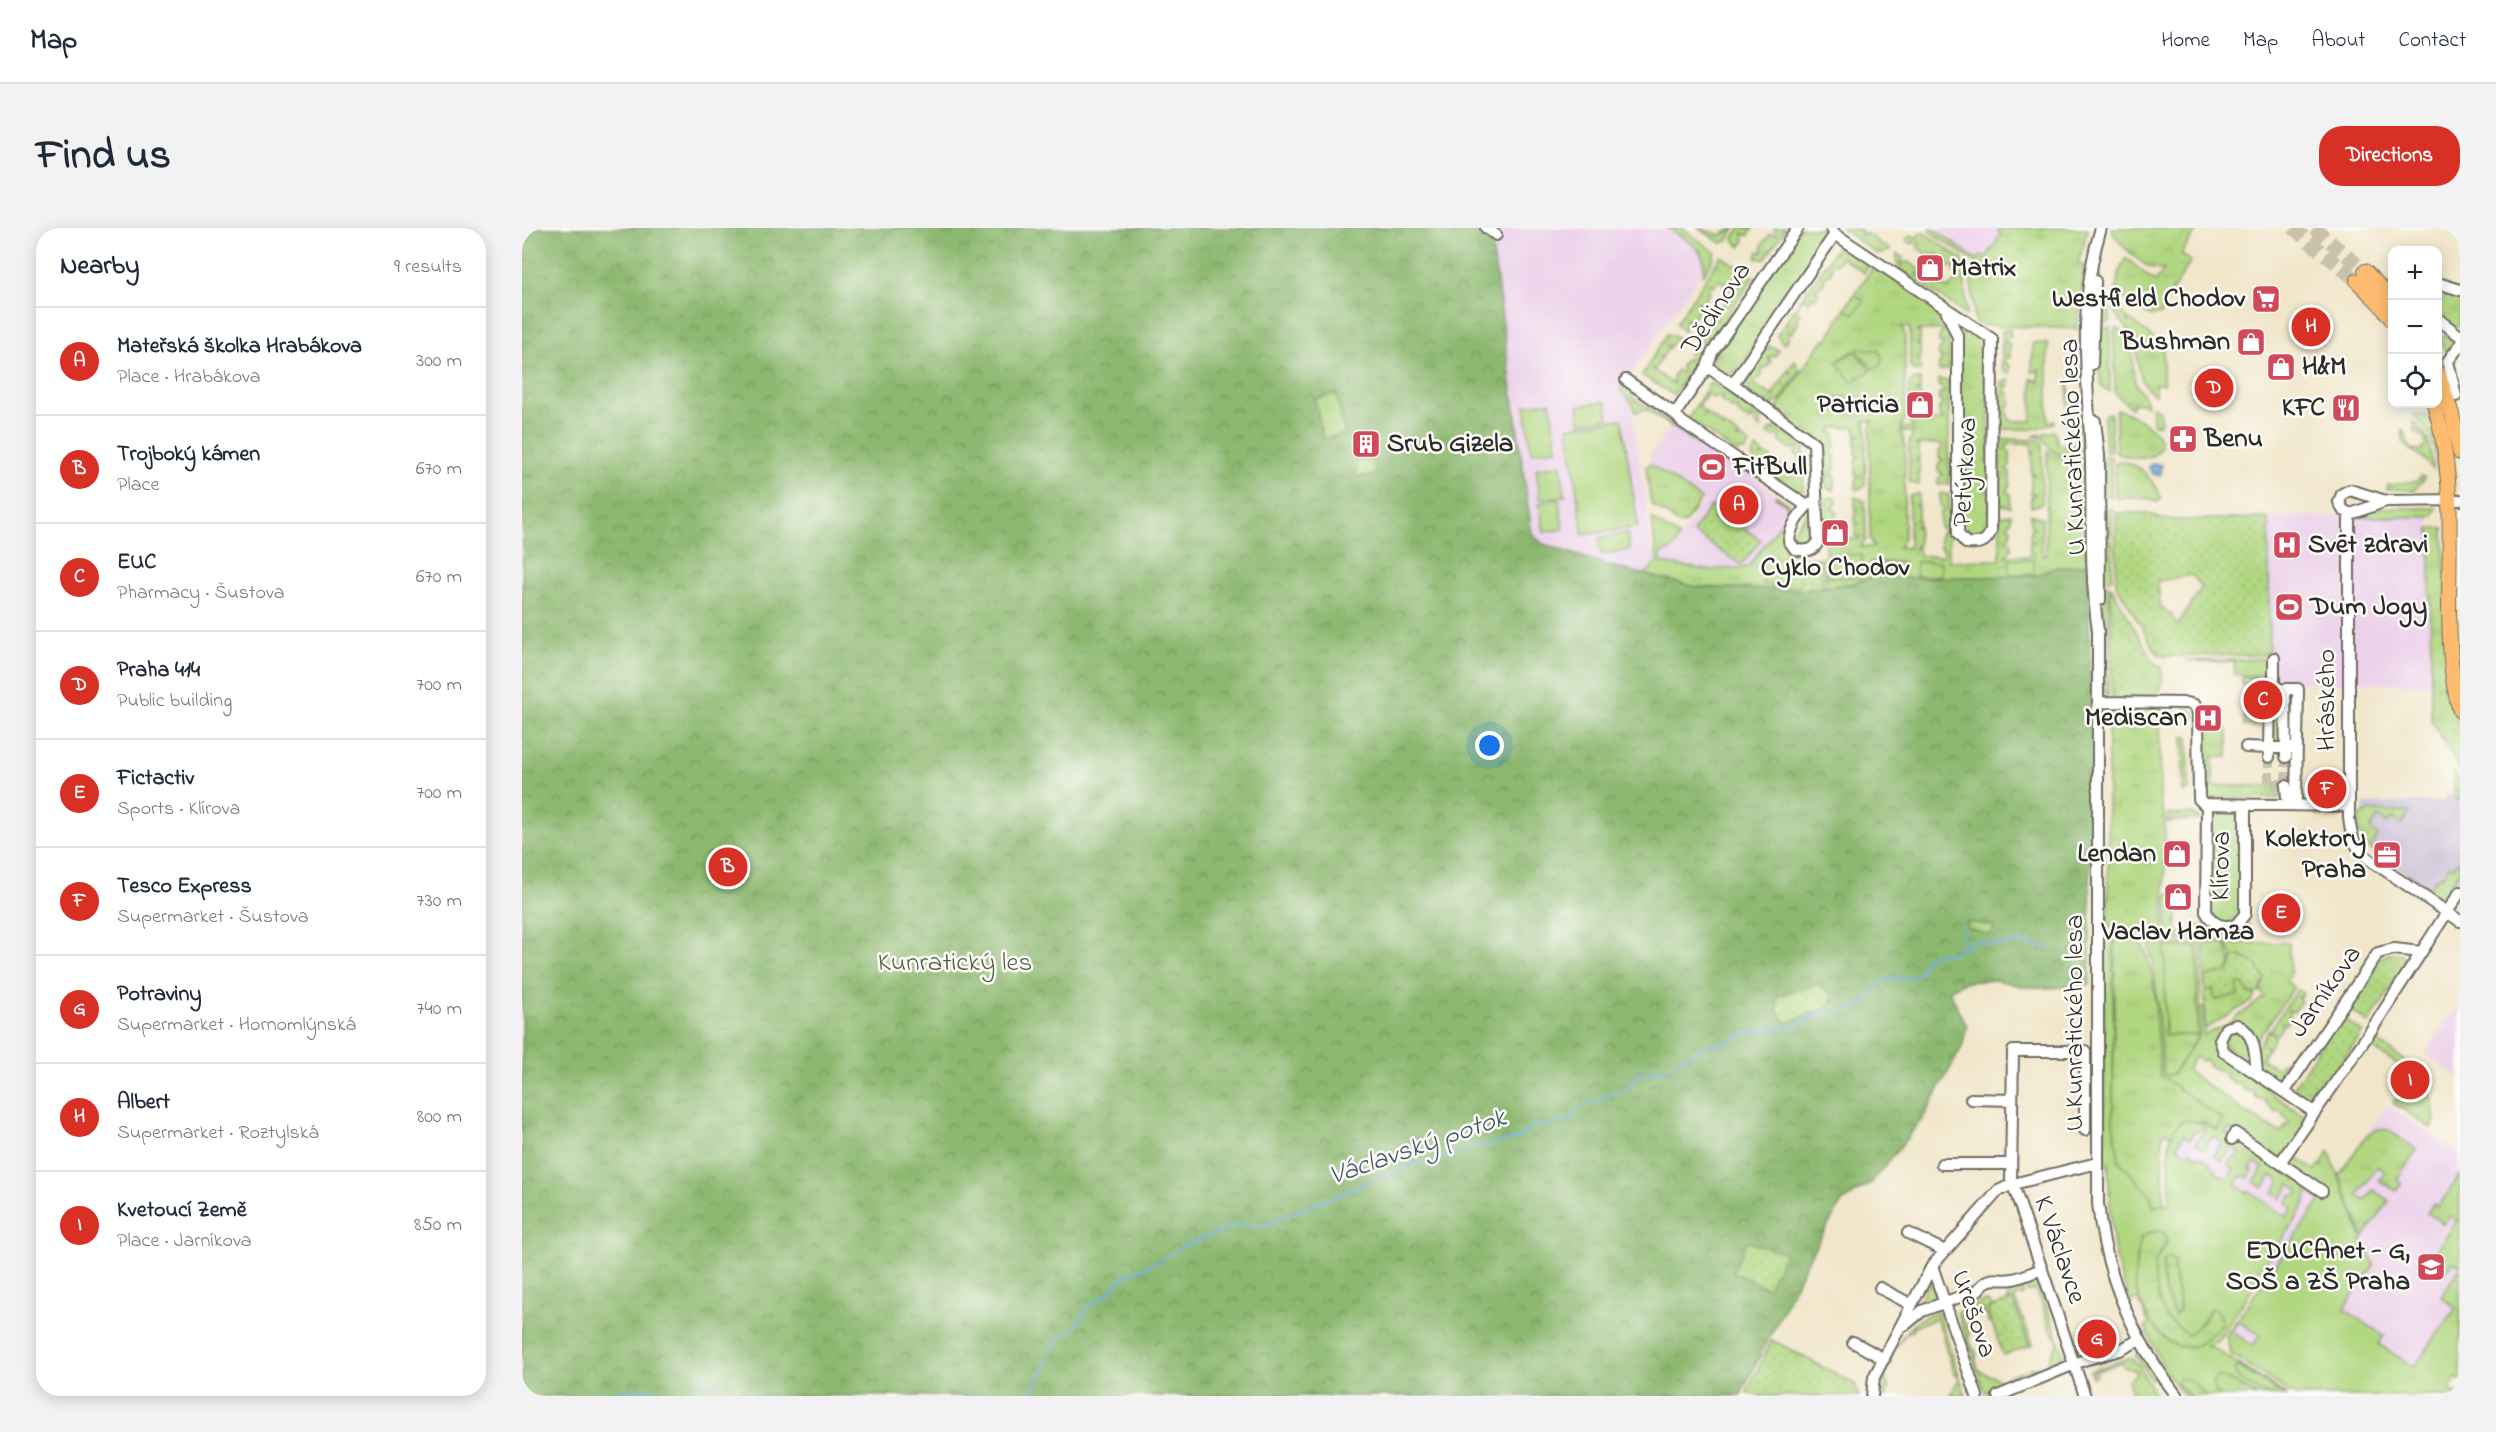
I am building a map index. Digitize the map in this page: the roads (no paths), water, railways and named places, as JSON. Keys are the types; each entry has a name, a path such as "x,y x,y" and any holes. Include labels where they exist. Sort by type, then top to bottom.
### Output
{"main road":[{"path":"2388,296 2361,276 2388,315"},
{"path":"2442,364 2460,453"},
{"path":"2435,408 2454,500 2451,656 2460,711"}],"street":[{"path":"1486,228 1496,235"},
{"name":"Dědinova","path":"1675,414 1707,367 1713,353 1798,228"},
{"name":"U Kunratického lesa","path":"2098,631 2092,547 2091,455 2084,327 2091,263 2101,228"},
{"name":"U Kunratického lesa","path":"2108,228 2096,270 2092,357 2099,455 2101,583 2097,702 2097,1162 2100,1226 2112,1276 2139,1340 2177,1396"},
{"name":"Dědinova","path":"1733,384 1833,231"},
{"name":"Petýrkova","path":"1833,231 1946,310 1948,309 1989,336 1992,347 1991,531 1987,539 1980,544 1966,543 1958,534 1958,337 1946,310"},
{"path":"2442,284 2460,290"},
{"path":"2442,322 2458,332"},
{"path":"1958,337 1965,329 1977,328"},
{"path":"2456,396 2442,364 2460,345"},
{"path":"1626,380 1683,422 1811,503 1814,443 1707,367"},
{"name":"Hráského","path":"2354,512 2340,507 2340,498 2346,491 2358,494 2362,502 2354,512 2350,830 2358,849 2370,860 2460,921"},
{"path":"2358,494 2386,501 2454,500"},
{"path":"2354,512 2386,501"},
{"path":"2274,658 2289,751 2292,799 2286,786"},
{"path":"2269,752 2270,689 2298,689 2289,751"},
{"name":"Klírova","path":"2097,702 2189,703 2195,705 2198,714 2199,799 2207,806 2206,912 2210,919 2222,926 2236,925 2245,914 2246,806"},
{"path":"2270,730 2286,730"},
{"path":"2246,747 2269,752 2289,751"},
{"path":"2207,806 2349,806"},
{"name":"Jarníkova","path":"2280,1163 2421,952 2445,911 2460,892"},
{"name":"Jarníkova","path":"2285,1091 2378,953 2394,950 2421,952"},
{"name":"Jarníkova","path":"2257,1073 2249,1033 2237,1025 2226,1028 2221,1036 2221,1048 2227,1054 2314,1112"},
{"name":"K Václavce","path":"2085,1130 2085,1051 2013,1051 2011,1164 2013,1184 2085,1396"},
{"path":"1971,1099 2012,1100"},
{"path":"2232,1139 2235,1133 2322,1191"},
{"name":"Urešova","path":"1977,1396 1932,1266 1998,1191 2013,1184 2097,1162"},
{"path":"1942,1164 2011,1164"},
{"name":"Urešova","path":"1908,1233 1945,1251"},
{"path":"1872,1396 1874,1377 1932,1266"},
{"path":"1896,1334 1910,1319 1945,1302 1978,1290 1992,1279 2011,1280 2042,1269"},
{"path":"1880,1288 1912,1305"},
{"path":"1998,1396 2074,1364 2114,1352 2139,1340"},
{"path":"1852,1342 1884,1359"}],"water":[{"path":"2153,463 2161,465 2160,476 2153,474 2148,467"}],"waterway":[{"path":"1963,944 1964,926"},
{"name":"Václavský potok","path":"1835,1012 1857,1009 1886,980 1918,976 1927,955 1951,953 1975,941 1996,945 2020,943 2050,948"},
{"name":"Václavský potok","path":"1030,1396 1056,1340 1075,1328 1088,1306 1105,1296 1123,1277 1163,1259 1185,1245 1235,1226 1263,1225 1413,1165 1516,1139 1532,1127 1567,1121 1572,1119 1580,1108 1630,1086 1638,1073 1645,1074 1669,1068 1685,1056 1706,1046 1728,1043 1738,1035 1792,1026 1827,1010"},
{"path":"690,1396 703,1382 718,1385 730,1396"},
{"path":"584,1396 595,1393 609,1395 624,1389 653,1390 669,1396"},
{"name":"Václavský potok","path":"970,1396 990,1396"}],"tunnel":[{"path":"2293,228 2357,281"},
{"path":"2314,228 2365,271"},
{"path":"2269,757 2269,784 2286,784"},
{"path":"2286,757 2286,786"}],"place":[{"name":"Matrix","path":"1930,268"},
{"name":"Westfield Chodov","path":"2266,299"},
{"name":"Albert","path":"2311,327"},
{"name":"Bushman","path":"2251,342"},
{"name":"H&M","path":"2281,367"},
{"name":"Praha 414","path":"2214,388"},
{"name":"Patricia","path":"1920,405"},
{"name":"KFC","path":"2346,408"},
{"name":"Benu","path":"2183,439"},
{"name":"Srub Gizela","path":"1366,444"},
{"name":"FitBull","path":"1712,467"},
{"name":"Mateřská školka Hrabákova","path":"1739,505"},
{"name":"Cyklo Chodov","path":"1835,533"},
{"name":"Svēt zdravi","path":"2287,545"},
{"name":"Dum Jogy","path":"2289,607"},
{"name":"EUC","path":"2263,700"},
{"name":"Mediscan","path":"2208,718"},
{"name":"Tesco Express","path":"2327,789"},
{"name":"Lendan","path":"2177,854"},
{"name":"Kolektory Praha","path":"2387,855"},
{"name":"Trojboký kámen","path":"728,867"},
{"name":"Vaclav Hamza","path":"2178,897"},
{"name":"Fictactiv","path":"2281,913"},
{"name":"Kvetoucí Země","path":"2410,1080"},
{"name":"EDUCAnet - G, SOŠ a ZŠ Praha","path":"2431,1267"},
{"name":"Potraviny","path":"2097,1339"}],"park label":[{"name":"Kunratický les","path":"955,963"}]}
